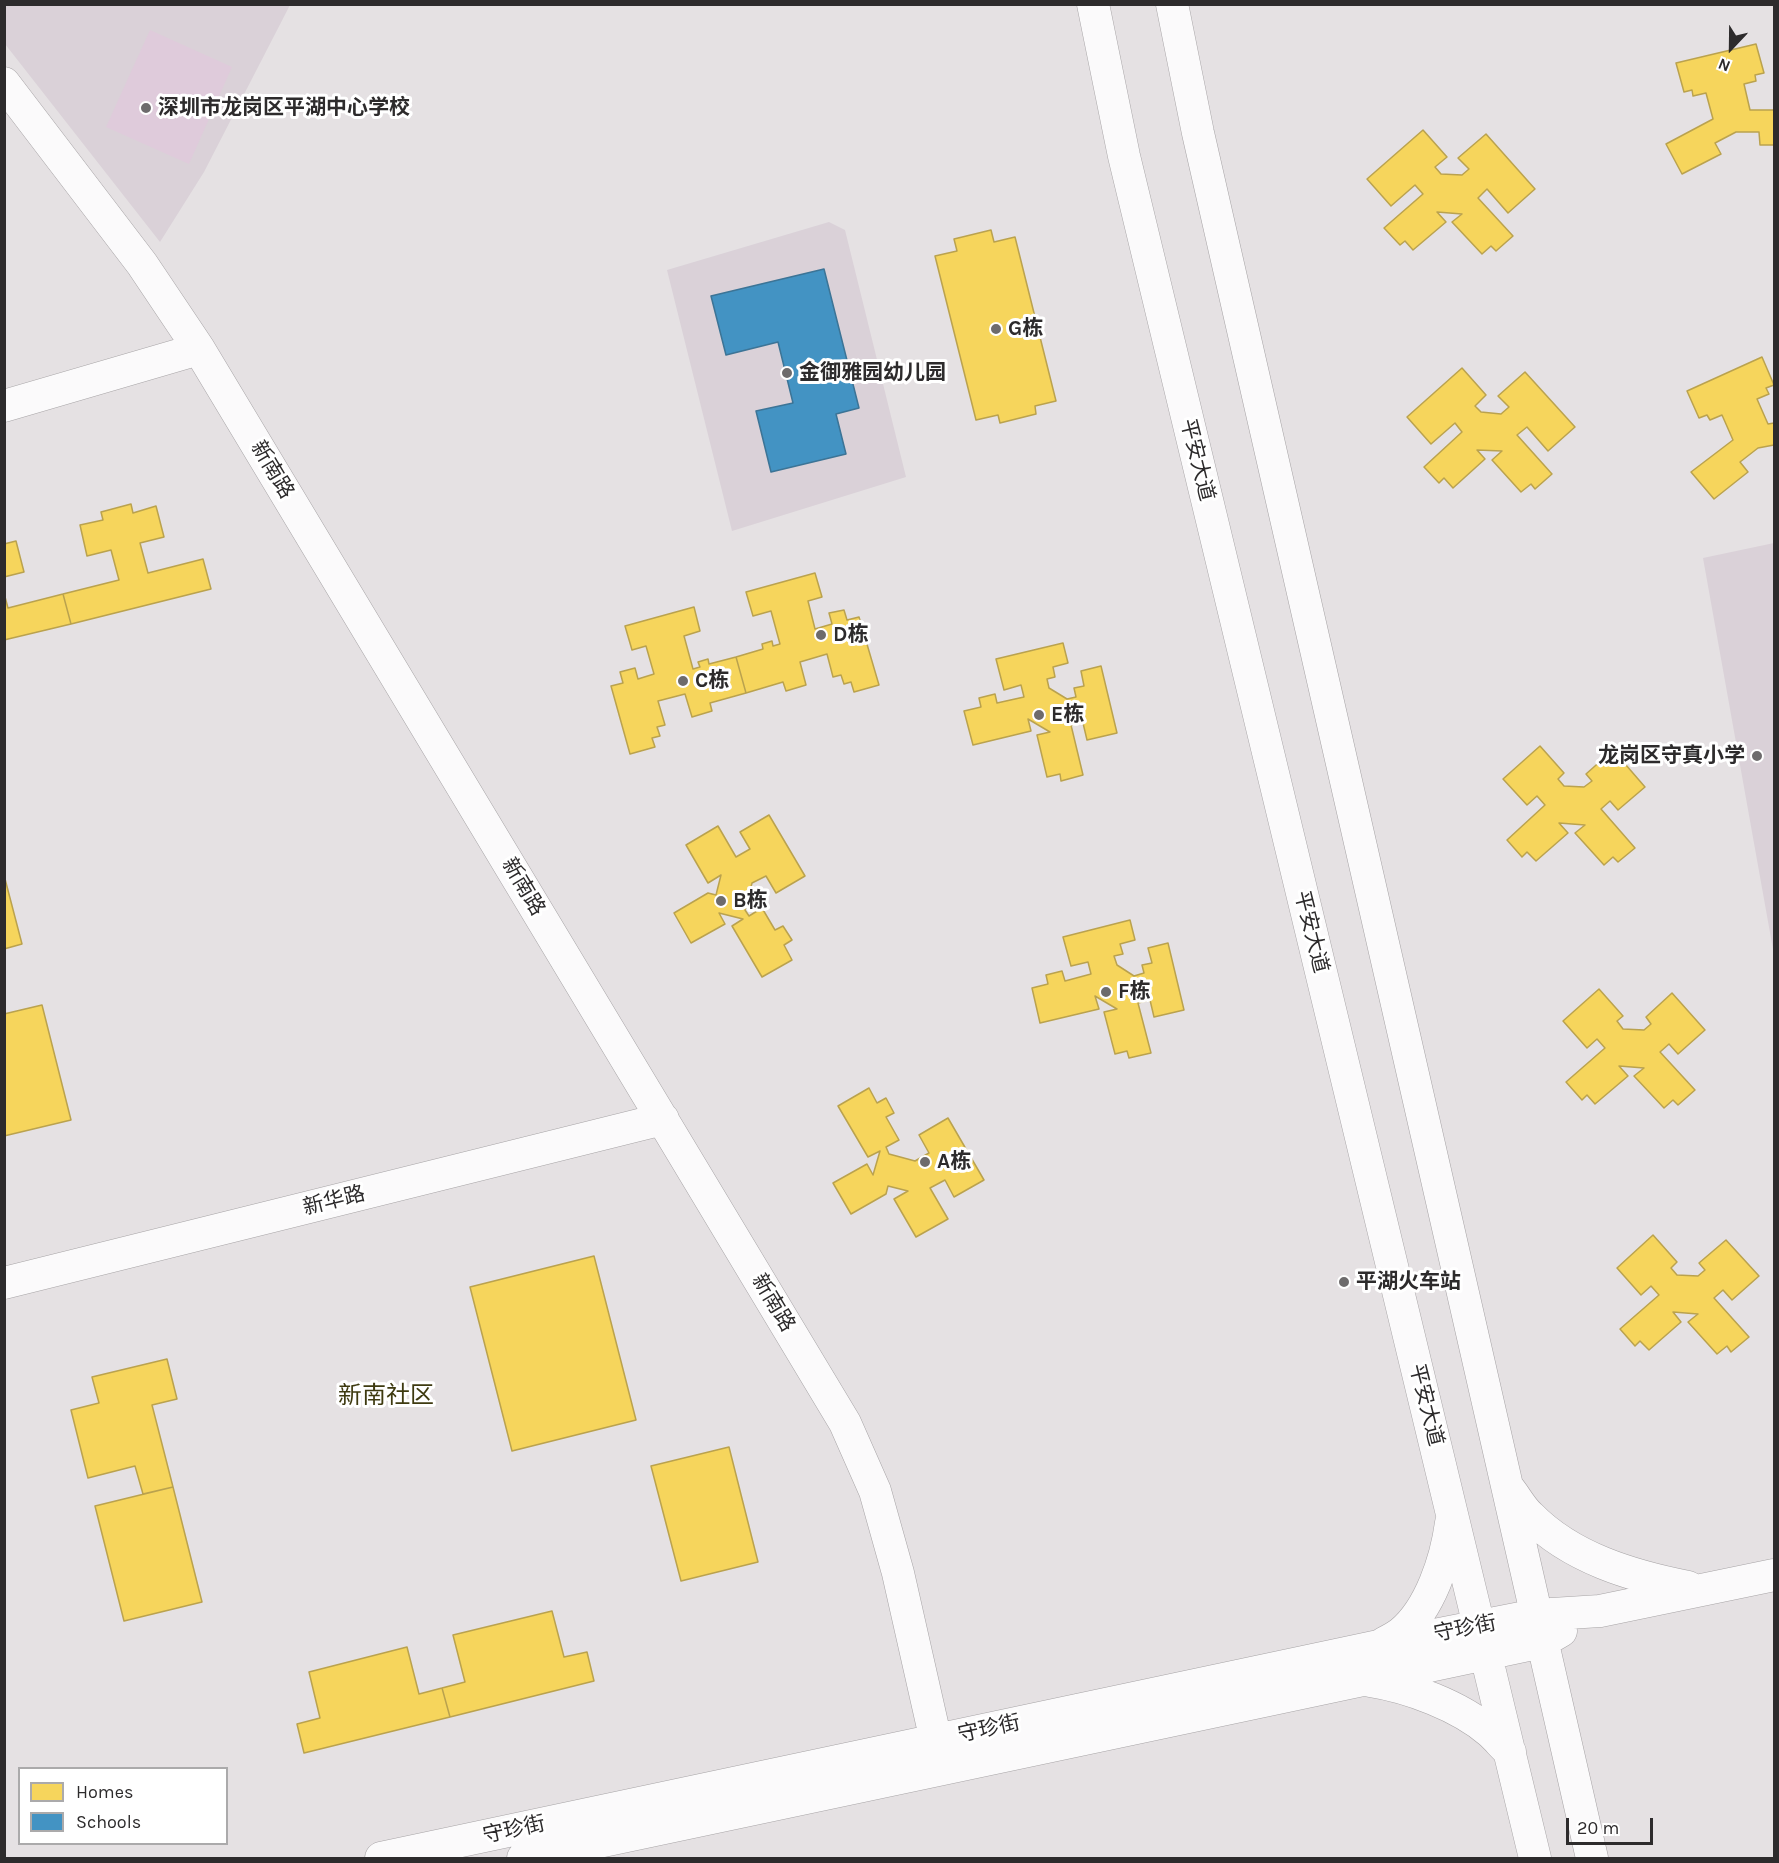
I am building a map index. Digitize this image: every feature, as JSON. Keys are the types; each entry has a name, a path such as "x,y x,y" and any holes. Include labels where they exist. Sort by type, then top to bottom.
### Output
{"street":[{"name":"平安大道","path":"1093,4 1124,156 1535,1858"},
{"path":"1172,4 1203,156 1592,1858"},
{"name":"新南路","path":"4,83 142,264 200,349 845,1423 876,1491 898,1573 936,1741"},
{"path":"4,406 200,349"},
{"name":"新华路","path":"4,1283 663,1119"},
{"path":"1507,1485 1529,1516 1556,1537 1597,1560 1651,1580 1704,1590"},
{"path":"1379,1646 1400,1634 1416,1616 1427,1597 1441,1567 1448,1542 1452,1513"},
{"name":"守珍街","path":"523,1858 1360,1679 1483,1640 1539,1628 1600,1611 1774,1575"},
{"name":"守珍街","path":"381,1858 1379,1646 1483,1640"},
{"path":"1360,1679 1390,1684 1447,1706 1489,1731 1510,1752"}],"shaded area":[{"name":"深圳市龙岗区平湖中心学校","path":"5,5 290,5 204,172 160,242 5,44"},
{"path":"150,30 232,67 189,164 106,127"},
{"name":"金御雅园幼儿园","path":"829,222 845,230 906,477 732,531 667,270"},
{"name":"龙岗区守真小学","path":"1774,543 1774,955 1703,558"}],"building: Homes":[{"path":"1756,44 1764,73 1755,75 1756,81 1744,84 1750,110 1774,110 1774,145 1760,145 1759,132 1736,132 1715,143 1721,154 1682,174 1666,144 1713,119 1706,93 1693,96 1692,90 1684,92 1676,63"},
{"path":"1423,130 1447,157 1435,167 1441,174 1462,175 1469,169 1458,158 1486,134 1535,189 1508,213 1487,189 1478,198 1513,236 1496,251 1491,246 1482,254 1452,222 1462,214 1437,212 1446,222 1413,250 1405,241 1400,245 1384,228 1423,194 1415,185 1391,206 1367,179"},
{"name":"G栋","path":"991,230 994,242 1015,237 1056,401 1035,406 1036,414 1000,423 998,415 976,420 935,256 957,251 954,239"},
{"path":"1762,357 1774,385 1766,388 1769,394 1757,399 1768,424 1774,423 1774,445 1758,448 1740,462 1748,472 1714,499 1691,472 1733,440 1722,415 1710,420 1707,415 1699,418 1687,391"},
{"path":"1462,368 1486,395 1475,406 1481,412 1501,414 1509,407 1498,396 1525,372 1575,427 1548,451 1527,427 1517,435 1552,474 1535,489 1531,484 1521,492 1492,460 1502,451 1477,450 1485,459 1453,488 1444,478 1439,483 1424,467 1462,432 1455,423 1431,444 1407,417"},
{"path":"131,504 133,513 156,506 164,537 140,543 148,573 203,559 211,589 71,624 63,594 119,580 111,550 87,556 80,525 103,520 101,512"},
{"path":"16,541 24,572 4,577 4,544"},
{"name":"D栋","path":"815,573 822,597 808,601 815,629 832,624 829,613 844,610 847,620 859,617 879,685 854,692 851,682 844,684 841,675 833,677 827,654 800,662 806,685 786,691 783,682 746,693 736,657 763,649 762,644 772,641 773,646 780,644 771,611 753,616 746,592"},
{"path":"4,593 8,608 63,594 71,624 4,640"},
{"name":"C栋","path":"694,607 700,631 684,636 693,669 700,667 698,662 708,659 709,664 736,657 746,693 710,703 712,711 692,717 685,694 658,701 665,725 657,727 660,736 652,738 655,747 630,754 611,686 623,683 620,672 635,668 638,679 654,674 646,646 632,650 625,626"},
{"name":"E栋","path":"1063,643 1068,663 1053,667 1055,677 1047,679 1049,688 1067,699 1076,697 1074,688 1084,686 1081,671 1101,666 1117,733 1087,740 1083,723 1071,725 1083,775 1061,781 1060,774 1047,777 1037,735 1050,732 1028,719 1031,731 973,745 964,711 981,707 979,698 995,694 997,703 1024,697 1021,685 1004,690 996,659"},
{"path":"1540,746 1564,773 1558,779 1564,786 1584,787 1592,781 1586,774 1613,750 1645,787 1618,810 1610,801 1601,809 1635,848 1618,862 1613,857 1604,865 1575,833 1585,825 1559,823 1568,833 1536,861 1527,852 1522,857 1507,840 1545,805 1537,796 1527,805 1503,779"},
{"name":"B栋","path":"769,815 805,876 776,893 766,876 752,883 745,910 749,916 762,908 775,930 783,926 792,940 784,945 792,960 762,977 732,926 743,919 719,913 725,924 691,943 674,913 708,893 716,895 721,875 708,883 686,845 718,826 736,857 750,849 740,832"},
{"path":"4,875 22,944 4,949"},
{"name":"F栋","path":"1130,920 1135,940 1120,944 1123,954 1114,956 1117,965 1134,976 1144,973 1142,965 1152,963 1148,948 1168,943 1184,1010 1154,1017 1150,1000 1138,1003 1151,1053 1129,1058 1127,1051 1115,1054 1104,1012 1117,1009 1095,996 1099,1009 1040,1023 1032,988 1048,984 1046,975 1062,971 1065,981 1091,974 1088,962 1071,966 1063,937"},
{"path":"1599,989 1623,1016 1617,1021 1623,1029 1644,1030 1651,1024 1646,1017 1672,993 1705,1030 1678,1054 1669,1044 1660,1052 1695,1090 1678,1105 1673,1100 1664,1108 1634,1076 1644,1068 1619,1066 1628,1076 1595,1104 1587,1095 1582,1100 1566,1082 1605,1048 1597,1039 1587,1048 1563,1021"},
{"path":"42,1005 71,1120 4,1136 4,1014"},
{"name":"A栋","path":"869,1088 877,1103 886,1098 894,1113 886,1117 899,1140 886,1147 889,1154 915,1161 929,1153 919,1135 948,1118 984,1180 954,1197 945,1180 930,1188 948,1219 916,1237 894,1199 908,1191 888,1186 886,1194 851,1214 833,1183 867,1164 873,1175 880,1151 868,1157 838,1106"},
{"path":"1653,1235 1677,1262 1671,1268 1677,1275 1698,1276 1705,1270 1699,1263 1726,1240 1759,1276 1732,1300 1723,1290 1714,1298 1749,1337 1731,1352 1727,1346 1717,1354 1688,1322 1698,1314 1673,1312 1681,1322 1649,1350 1640,1341 1635,1346 1620,1329 1659,1295 1651,1286 1641,1295 1617,1268"},
{"path":"594,1256 636,1420 512,1451 470,1287"},
{"path":"167,1359 177,1399 152,1405 173,1487 143,1494 135,1466 88,1478 71,1410 99,1403 92,1377"},
{"path":"729,1447 758,1562 681,1581 651,1466"},
{"path":"173,1487 202,1602 124,1621 95,1506"},
{"path":"552,1611 564,1657 587,1652 594,1681 450,1717 442,1688 465,1682 453,1635"},
{"path":"407,1647 419,1694 442,1688 450,1717 304,1753 297,1724 320,1718 309,1672"}],"building: Schools":[{"path":"824,269 859,408 836,414 846,454 771,472 756,411 793,403 778,342 726,355 711,296"}],"place":[{"name":"深圳市龙岗区平湖中心学校","path":"146,108"},
{"name":"G栋","path":"996,329"},
{"name":"金御雅园幼儿园","path":"787,373"},
{"name":"D栋","path":"821,635"},
{"name":"C栋","path":"683,681"},
{"name":"E栋","path":"1039,715"},
{"name":"龙岗区守真小学","path":"1757,756"},
{"name":"B栋","path":"721,901"},
{"name":"F栋","path":"1106,992"},
{"name":"A栋","path":"925,1162"},
{"name":"平湖火车站","path":"1344,1282"}],"district":[{"name":"新南社区","path":"386,1396"}]}
